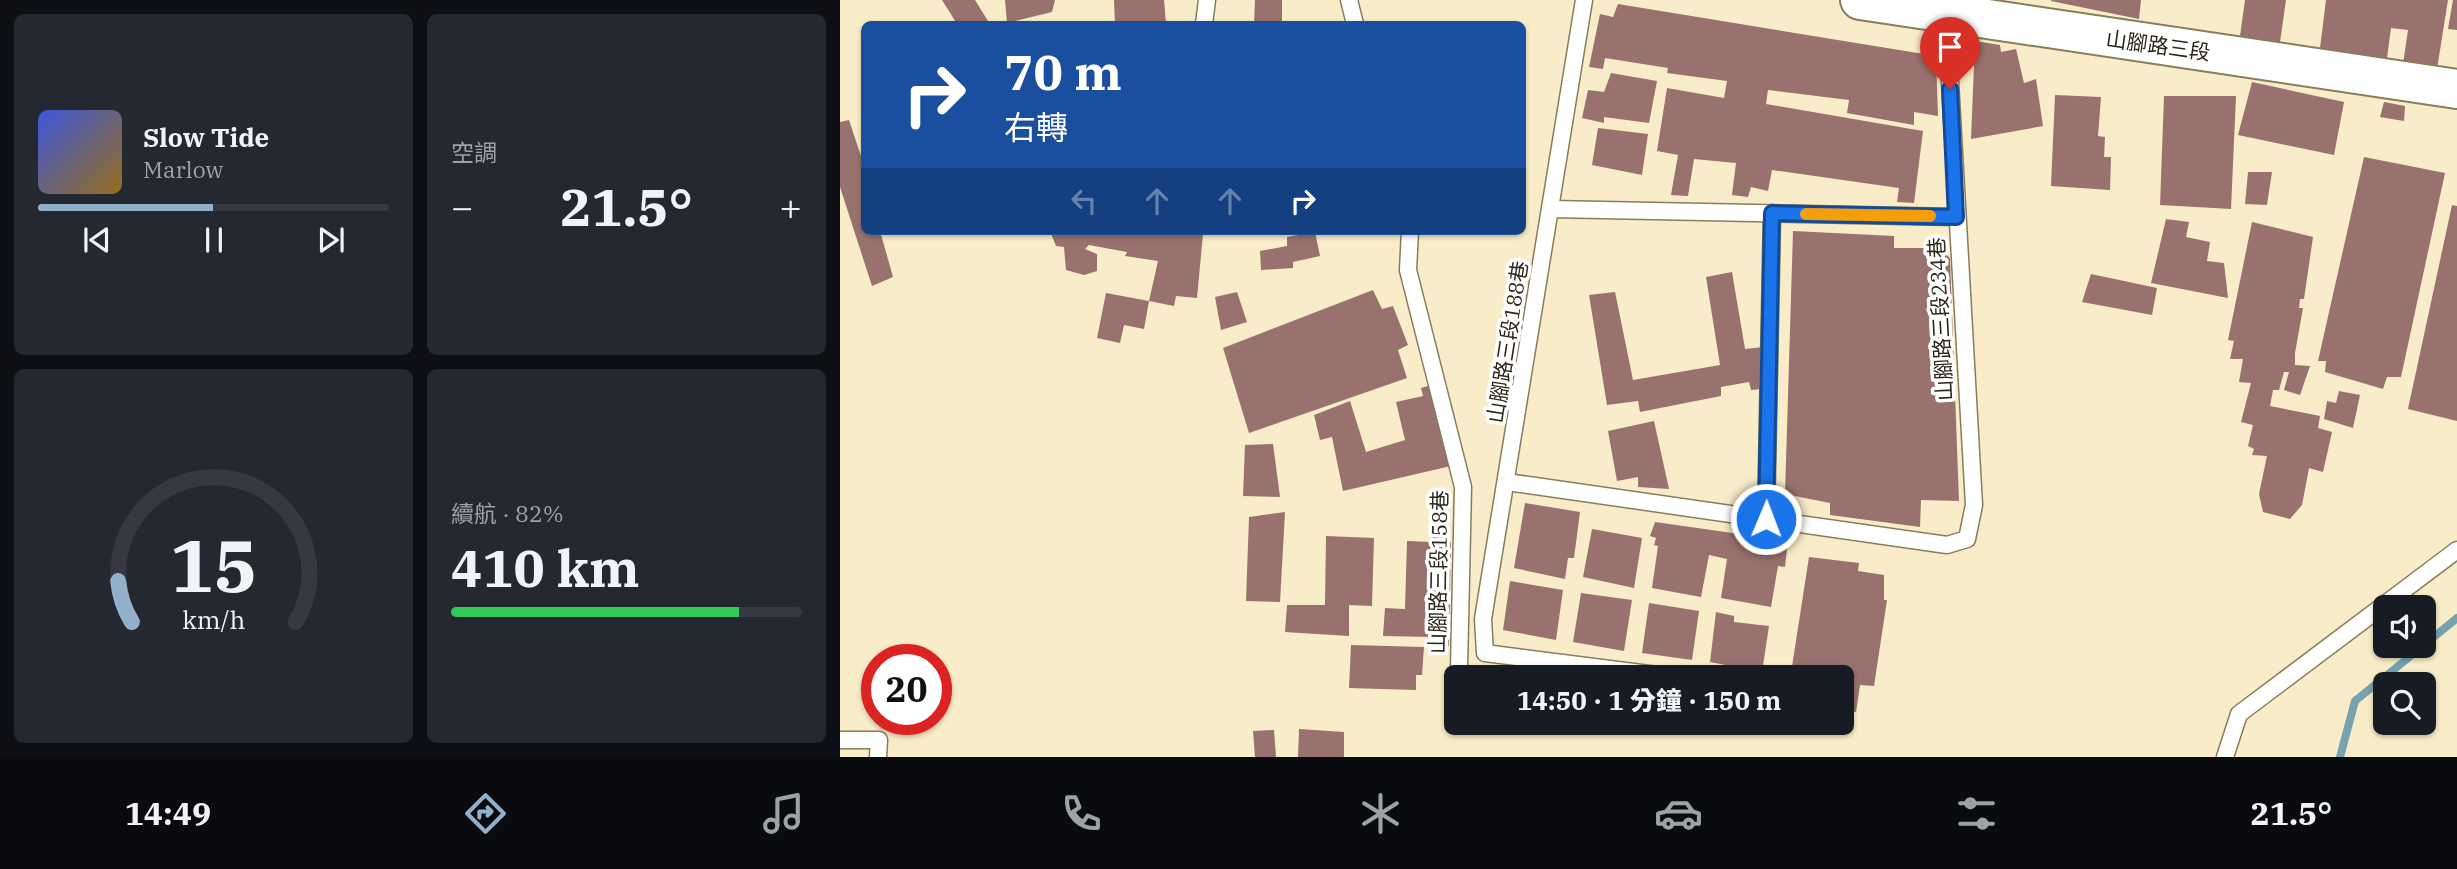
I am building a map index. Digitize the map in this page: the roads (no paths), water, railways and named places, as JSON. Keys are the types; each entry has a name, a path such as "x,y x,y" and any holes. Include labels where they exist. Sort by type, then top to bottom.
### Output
{"main road":[{"name":"山腳路三段","path":"1860,0 1947,6 2457,89"}],"lane":[{"path":"1204,21 1207,0"},
{"path":"1349,0 1354,21"},
{"name":"山腳路三段188巷","path":"1579,665 1485,653 1483,619 1584,0"},
{"name":"山腳路三段234巷","path":"1766,519 1947,545 1967,539 1974,505 1956,217 1947,6"},
{"path":"1551,209 1956,217"},
{"path":"1507,482 1766,519 1772,213"},
{"name":"山腳路三段158巷","path":"1410,235 1408,270 1463,487 1459,665"},
{"path":"2225,757 2239,714 2457,550"},
{"path":"840,740 879,740 878,757"}],"waterway":[{"path":"2436,635 2457,618"},
{"path":"2340,757 2355,701 2408,658"}]}
